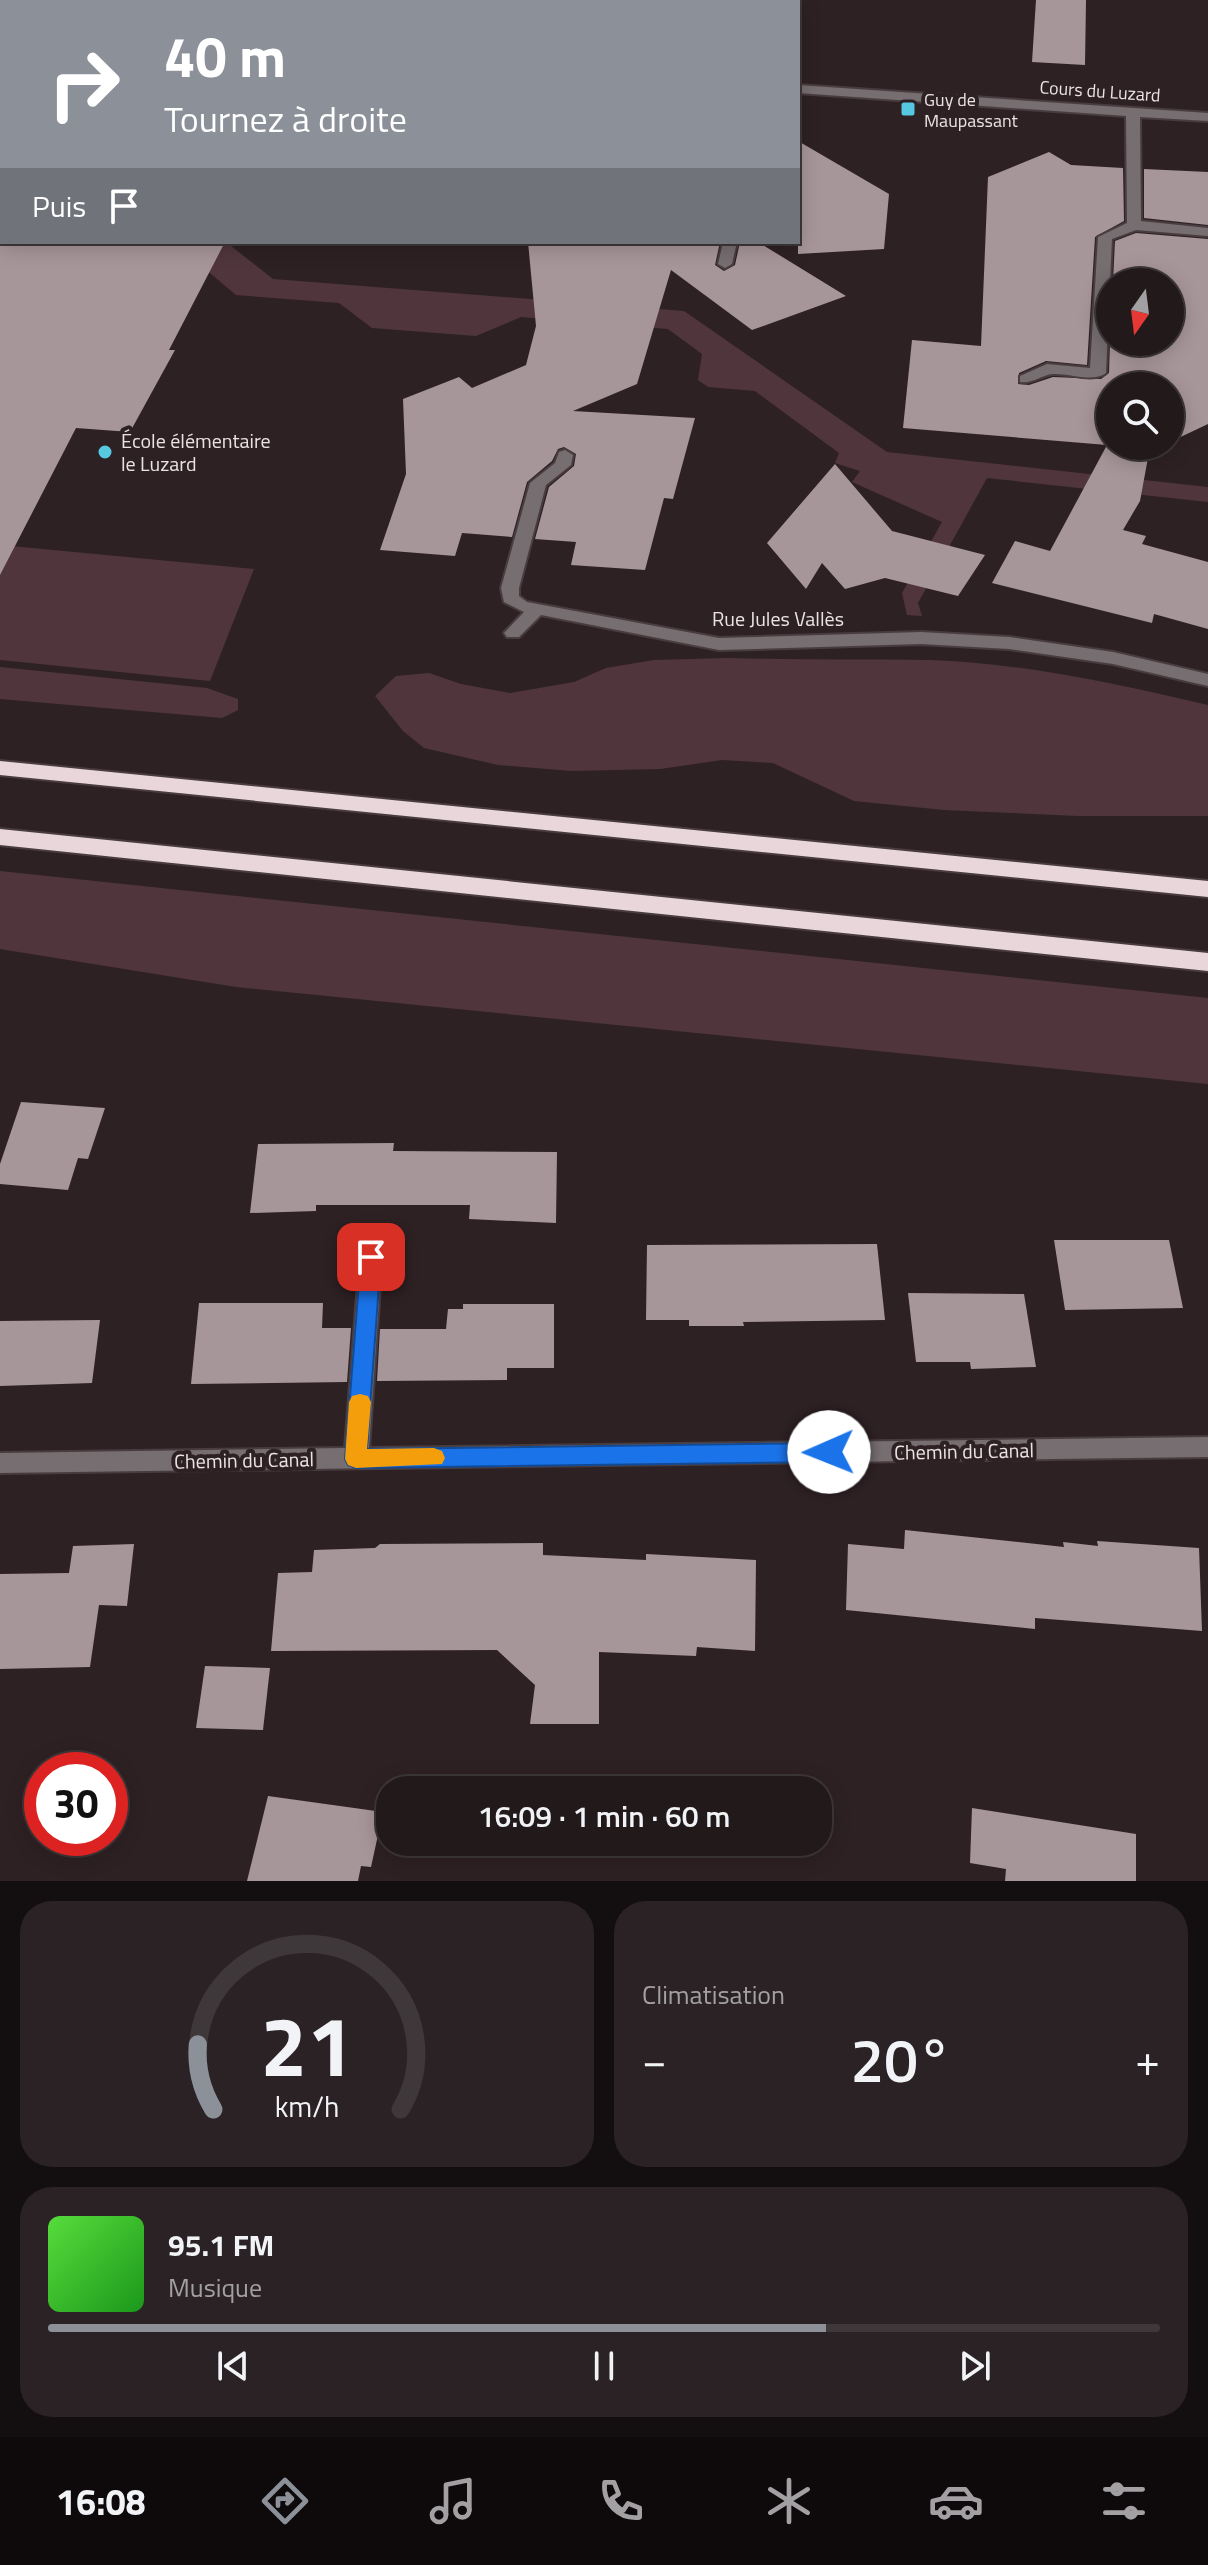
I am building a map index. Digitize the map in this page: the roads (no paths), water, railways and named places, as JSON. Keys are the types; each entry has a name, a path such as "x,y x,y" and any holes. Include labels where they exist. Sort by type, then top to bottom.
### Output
{"highway":[{"path":"0,768 1208,889"},
{"path":"0,837 1208,962"}],"street":[{"name":"Cours du Luzard","path":"800,89 1208,117"},
{"path":"1133,112 1134,225"},
{"path":"1026,379 1047,369 1098,373 1105,237 1134,225 1208,232"},
{"path":"725,264 730,244"},
{"name":"Rue Jules Vallès","path":"565,455 563,465 538,483 510,588 510,598 522,606 719,644 921,638 1009,643 1113,658 1208,680"},
{"path":"513,633 537,609"},
{"path":"356,1459 371,1257"},
{"name":"Chemin du Canal","path":"0,1463 1208,1447"}],"place":[{"name":"Guy de Maupassant","path":"908,109"},
{"name":"École élémentaire le Luzard","path":"105,452"}]}
